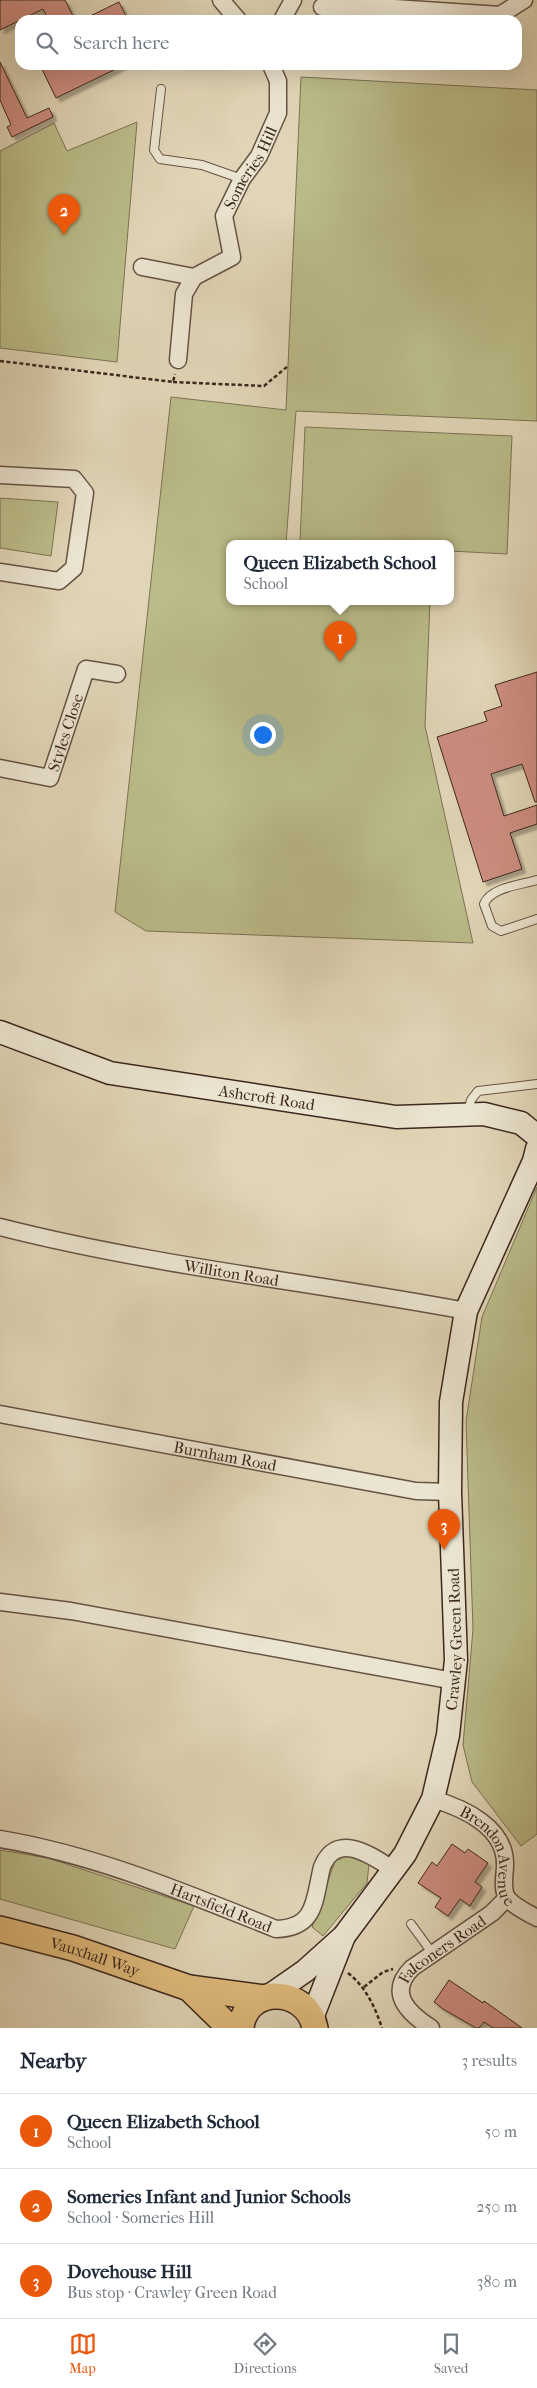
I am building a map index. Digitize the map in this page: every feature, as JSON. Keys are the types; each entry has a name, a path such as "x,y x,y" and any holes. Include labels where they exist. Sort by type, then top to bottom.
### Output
{"main road":[{"name":"Vauxhall Way","path":"0,1929 73,1948 189,1988 267,1997 288,1997 299,2002 315,2024"},
{"name":"Vauxhall Way","path":"189,1988 230,2028"},
{"path":"241,2028 246,2012 254,2004 267,1997"}],"street":[{"path":"221,0 234,15"},
{"path":"285,15 293,0"},
{"path":"322,7 380,4 500,15 524,0"},
{"name":"Someries Hill","path":"194,277 232,258 224,216 242,178 260,156 278,113 278,82 273,70"},
{"path":"142,268 194,277 184,294 178,360"},
{"path":"0,475 74,479 85,493 74,568 59,580 0,572"},
{"name":"Styles Close","path":"0,768 50,778 86,669 117,674"},
{"name":"Ashcroft Road","path":"0,1032 110,1073 396,1117 484,1114 521,1124 537,1136"},
{"name":"Crawley Green Road","path":"267,1997 305,1971 344,1936 394,1870 414,1840 433,1799 448,1735 456,1660 450,1492 452,1402 466,1311 534,1162 537,1149"},
{"name":"Williton Road","path":"0,1226 46,1238 226,1272 399,1298 466,1311"},
{"name":"Burnham Road","path":"0,1414 416,1491 450,1492"},
{"path":"0,1602 70,1611 454,1681"},
{"name":"Brendon Avenue","path":"433,1799 471,1813 488,1827 499,1843 505,1862 504,1890 507,1898 537,1918"},
{"name":"Hartsfield Road","path":"0,1839 42,1846 167,1884 276,1929 290,1929 300,1925 308,1917 324,1861 334,1851 347,1848 360,1850 394,1870"},
{"name":"Falconers Road","path":"431,2028 411,2014 402,1999 400,1985 408,1971 492,1913 507,1898"},
{"name":"Crawley Green Road","path":"315,2024 344,1936"}],"lane":[{"path":"161,88 154,150 160,159 202,165 242,178"},
{"path":"537,880 493,893 484,904 492,926 501,931 537,919"},
{"path":"467,1114 470,1100 478,1091 537,1084"},
{"path":"411,1924 433,1954"}],"path":[{"path":"173,382 178,360"},
{"path":"0,361 173,382 264,386 288,366"},
{"path":"335,1964 363,1987 377,2012 382,2028"},
{"path":"363,1987 383,1972 397,1968 408,1971"}],"green space":[{"path":"301,77 537,90 537,421 296,411 286,540 226,540 226,605 430,605 425,726 473,943 146,931 115,912 171,397 286,410"},
{"path":"137,122 117,362 0,348 0,151 54,123 67,151"},
{"path":"305,427 512,436 507,554 454,551 454,540 300,540"},
{"path":"0,498 58,502 51,556 0,548"},
{"path":"537,1187 537,1834 521,1846 472,1782 463,1745 473,1629 466,1421 482,1317"},
{"path":"0,1850 48,1858 194,1906 175,1949 0,1899"},
{"path":"352,1854 369,1864 367,1883 323,1936 312,1927 335,1861"}],"building":[{"path":"0,0 65,0 72,15 46,15 43,9 31,15 15,15 15,23 0,30"},
{"path":"119,2 126,15 92,15"},
{"path":"0,62 27,118 49,108 53,117 12,137 7,127 11,125 0,100"},
{"path":"42,70 114,70 56,98"},
{"path":"537,672 537,802 535,802 522,764 491,774 504,816 537,805 537,824 510,833 522,869 483,882 437,737 487,721 484,712 502,706 495,685"},
{"path":"452,1844 465,1853 468,1849 488,1863 475,1882 482,1887 470,1906 460,1899 448,1916 435,1907 441,1898 418,1883 432,1862 437,1866"},
{"path":"449,1980 483,2003 484,2001 522,2028 493,2028 484,2022 479,2028 476,2028 443,2009 434,2002"}],"place":[{"name":"Someries Infant and Junior Schools","path":"64,235"},
{"name":"Queen Elizabeth School","path":"340,662"},
{"name":"Dovehouse Hill","path":"444,1550"}]}
